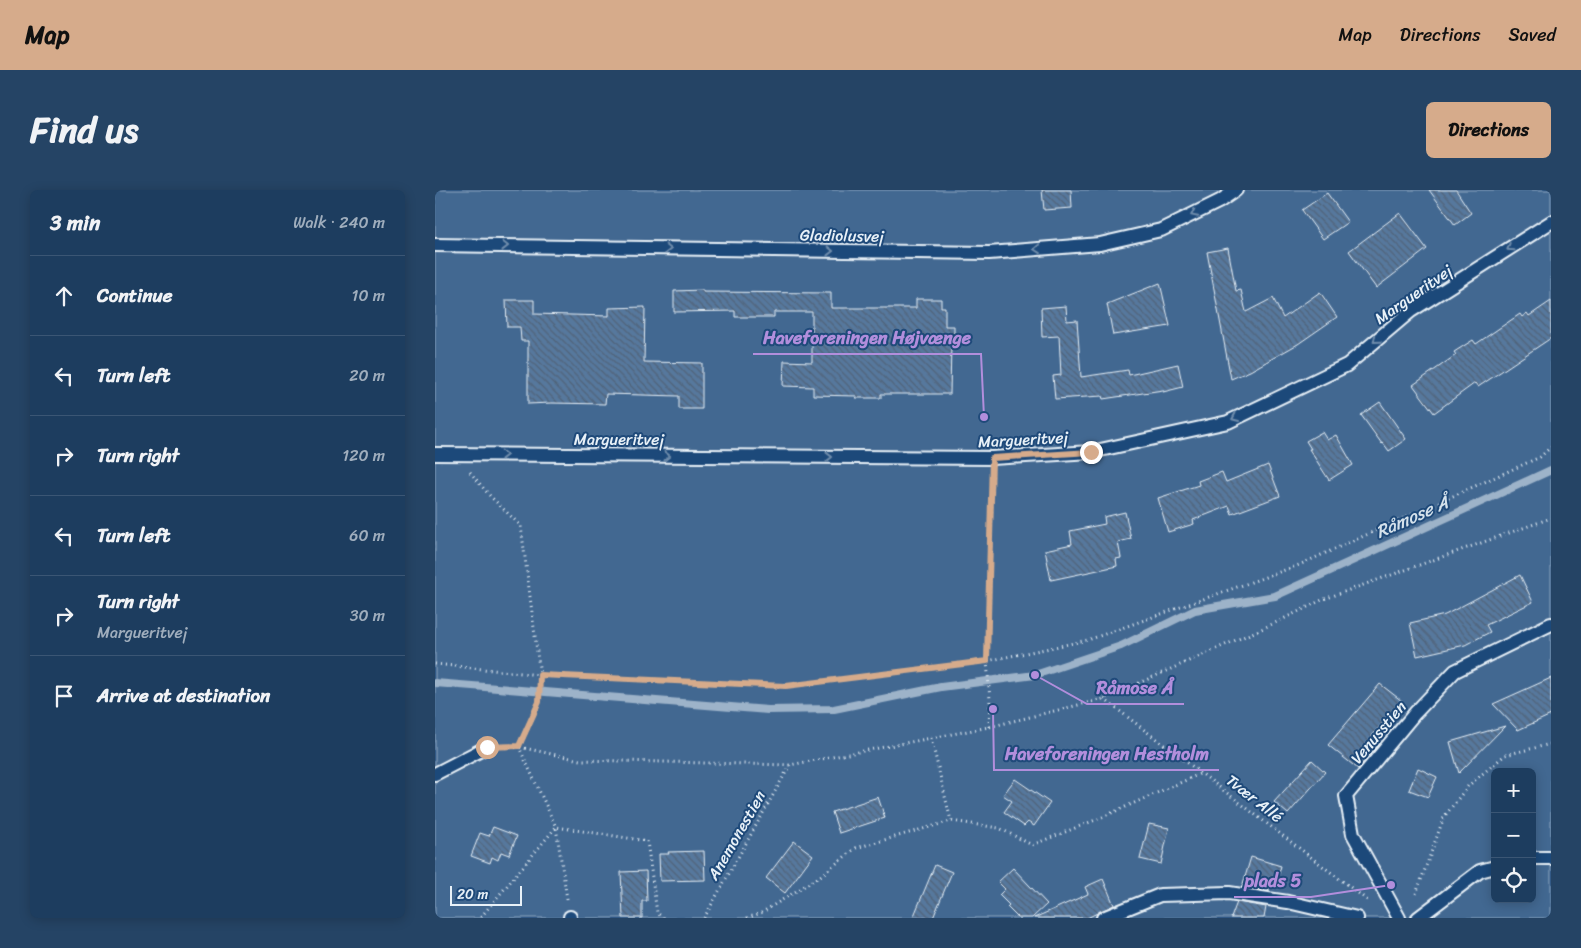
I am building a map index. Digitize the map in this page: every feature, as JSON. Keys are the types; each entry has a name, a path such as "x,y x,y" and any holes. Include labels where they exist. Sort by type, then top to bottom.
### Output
{"lane":[{"name":"Gladiolusvej","path":"435,245 989,253 1100,244 1161,230 1220,201 1236,190"},
{"name":"Margueritvej","path":"435,454 992,458 1091,452 1228,422 1347,365 1411,311 1551,222"},
{"name":"Venusstien","path":"1399,918 1353,834 1346,796 1415,713 1455,671 1551,624"},
{"path":"435,774 487,747"},
{"path":"1536,858 1551,858"},
{"path":"1418,918 1480,871 1491,868"},
{"path":"1103,918 1160,896 1229,893 1288,902 1357,918"}],"path":[{"path":"435,664 540,675 786,686 987,661 1088,640 1299,565 1540,457 1551,447"},
{"path":"455,454 489,496 521,526 540,675 539,702 519,746 556,827 570,918"},
{"path":"989,727 987,661 992,458"},
{"path":"487,747 519,746 580,760 790,765 989,727 1103,699 1325,599 1551,518"},
{"name":"Tvær Allé","path":"1103,699 1375,906"},
{"path":"931,738 951,821"},
{"path":"1415,900 1444,817 1468,786 1505,755 1551,744"},
{"name":"Anemonestien","path":"703,918 790,765"},
{"path":"747,918 761,913 819,877 857,848 951,821 999,828 1032,845 1099,819 1202,773"},
{"path":"480,918 556,827"},
{"path":"556,827 647,842 657,913 664,918"}],"shaded area":[{"path":"435,190 1551,190 1551,918 435,918"}],"building":[{"path":"1042,190 1071,190 1072,208 1044,210"},
{"path":"1429,190 1456,190 1471,213 1455,225"},
{"path":"1327,193 1348,222 1323,239 1302,210"},
{"path":"1400,213 1427,249 1376,288 1349,251"},
{"path":"1228,248 1236,291 1241,290 1246,312 1273,298 1283,318 1320,292 1337,317 1298,344 1250,371 1231,379 1207,252"},
{"path":"1160,283 1170,326 1113,335 1107,304"},
{"path":"703,290 703,292 831,293 831,308 916,308 916,299 941,299 941,307 945,307 945,326 954,326 954,344 951,344 950,394 881,394 881,398 856,398 857,396 813,395 813,387 783,386 784,361 812,362 812,312 774,312 774,317 735,317 735,311 674,312 674,291"},
{"path":"506,300 534,300 534,314 609,316 609,308 645,307 644,362 702,363 702,409 679,409 679,396 606,394 605,404 528,404 528,341 521,341 520,327 507,327"},
{"path":"1551,301 1551,338 1478,387 1475,383 1434,413 1413,385 1456,355 1454,352 1473,340 1476,344 1520,314 1522,317 1527,313 1529,316"},
{"path":"1066,306 1067,321 1077,320 1081,377 1128,370 1129,375 1178,364 1183,387 1163,392 1163,390 1103,399 1102,396 1055,399 1053,376 1061,375 1059,336 1042,337 1041,308"},
{"path":"1380,402 1406,439 1389,451 1361,415"},
{"path":"1322,432 1327,440 1336,435 1353,465 1329,480 1306,441"},
{"path":"1268,465 1280,496 1232,514 1229,506 1193,520 1194,524 1168,532 1158,498 1199,485 1198,481 1222,472 1226,482"},
{"path":"1125,512 1131,539 1118,542 1121,558 1116,559 1117,566 1051,580 1045,550 1072,544 1070,531 1105,524 1104,517"},
{"path":"1520,575 1533,602 1486,625 1490,632 1465,645 1417,656 1410,623 1445,615"},
{"path":"1551,678 1551,715 1518,730 1493,704"},
{"path":"1380,684 1402,701 1372,736 1379,743 1358,769 1328,745"},
{"path":"1505,726 1459,773 1450,742"},
{"path":"1312,760 1325,772 1288,814 1274,802"},
{"path":"1418,768 1437,777 1428,797 1409,790"},
{"path":"1015,779 1050,803 1034,826 1028,822 1024,826 1004,812 1012,801 1003,795"},
{"path":"878,797 885,818 839,833 832,812"},
{"path":"1149,824 1169,828 1161,864 1140,859"},
{"path":"493,827 517,836 509,855 501,852 498,860 492,857 490,863 471,856 480,833 489,836"},
{"path":"794,841 813,855 785,893 766,878"},
{"path":"704,851 705,880 660,881 659,854"},
{"path":"1251,857 1281,866 1275,888 1269,886 1269,891 1242,887"},
{"path":"935,865 952,872 933,918 913,918"},
{"path":"1013,868 1047,904 1032,918 1018,918 999,895 1005,889 998,882"},
{"path":"646,871 647,901 642,901 642,918 623,918 621,872"},
{"path":"1103,879 1114,905 1087,918 1034,918 1088,894 1085,887"},
{"path":"1237,902 1266,907 1264,918 1231,918"}],"waterway":[{"name":"Råmose Å","path":"435,683 768,710 834,709 941,687 1035,675 1121,646 1195,610 1275,596 1551,470"}],"place":[{"name":"Haveforeningen Højvænge","path":"984,417"},
{"name":"Råmose Å","path":"1035,675"},
{"name":"Haveforeningen Hestholm","path":"993,709"},
{"name":"plads 5","path":"1391,885"}],"route":[{"path":"487,747 519,746 539,702 540,675 786,686 987,661 992,458 1091,452"}]}
